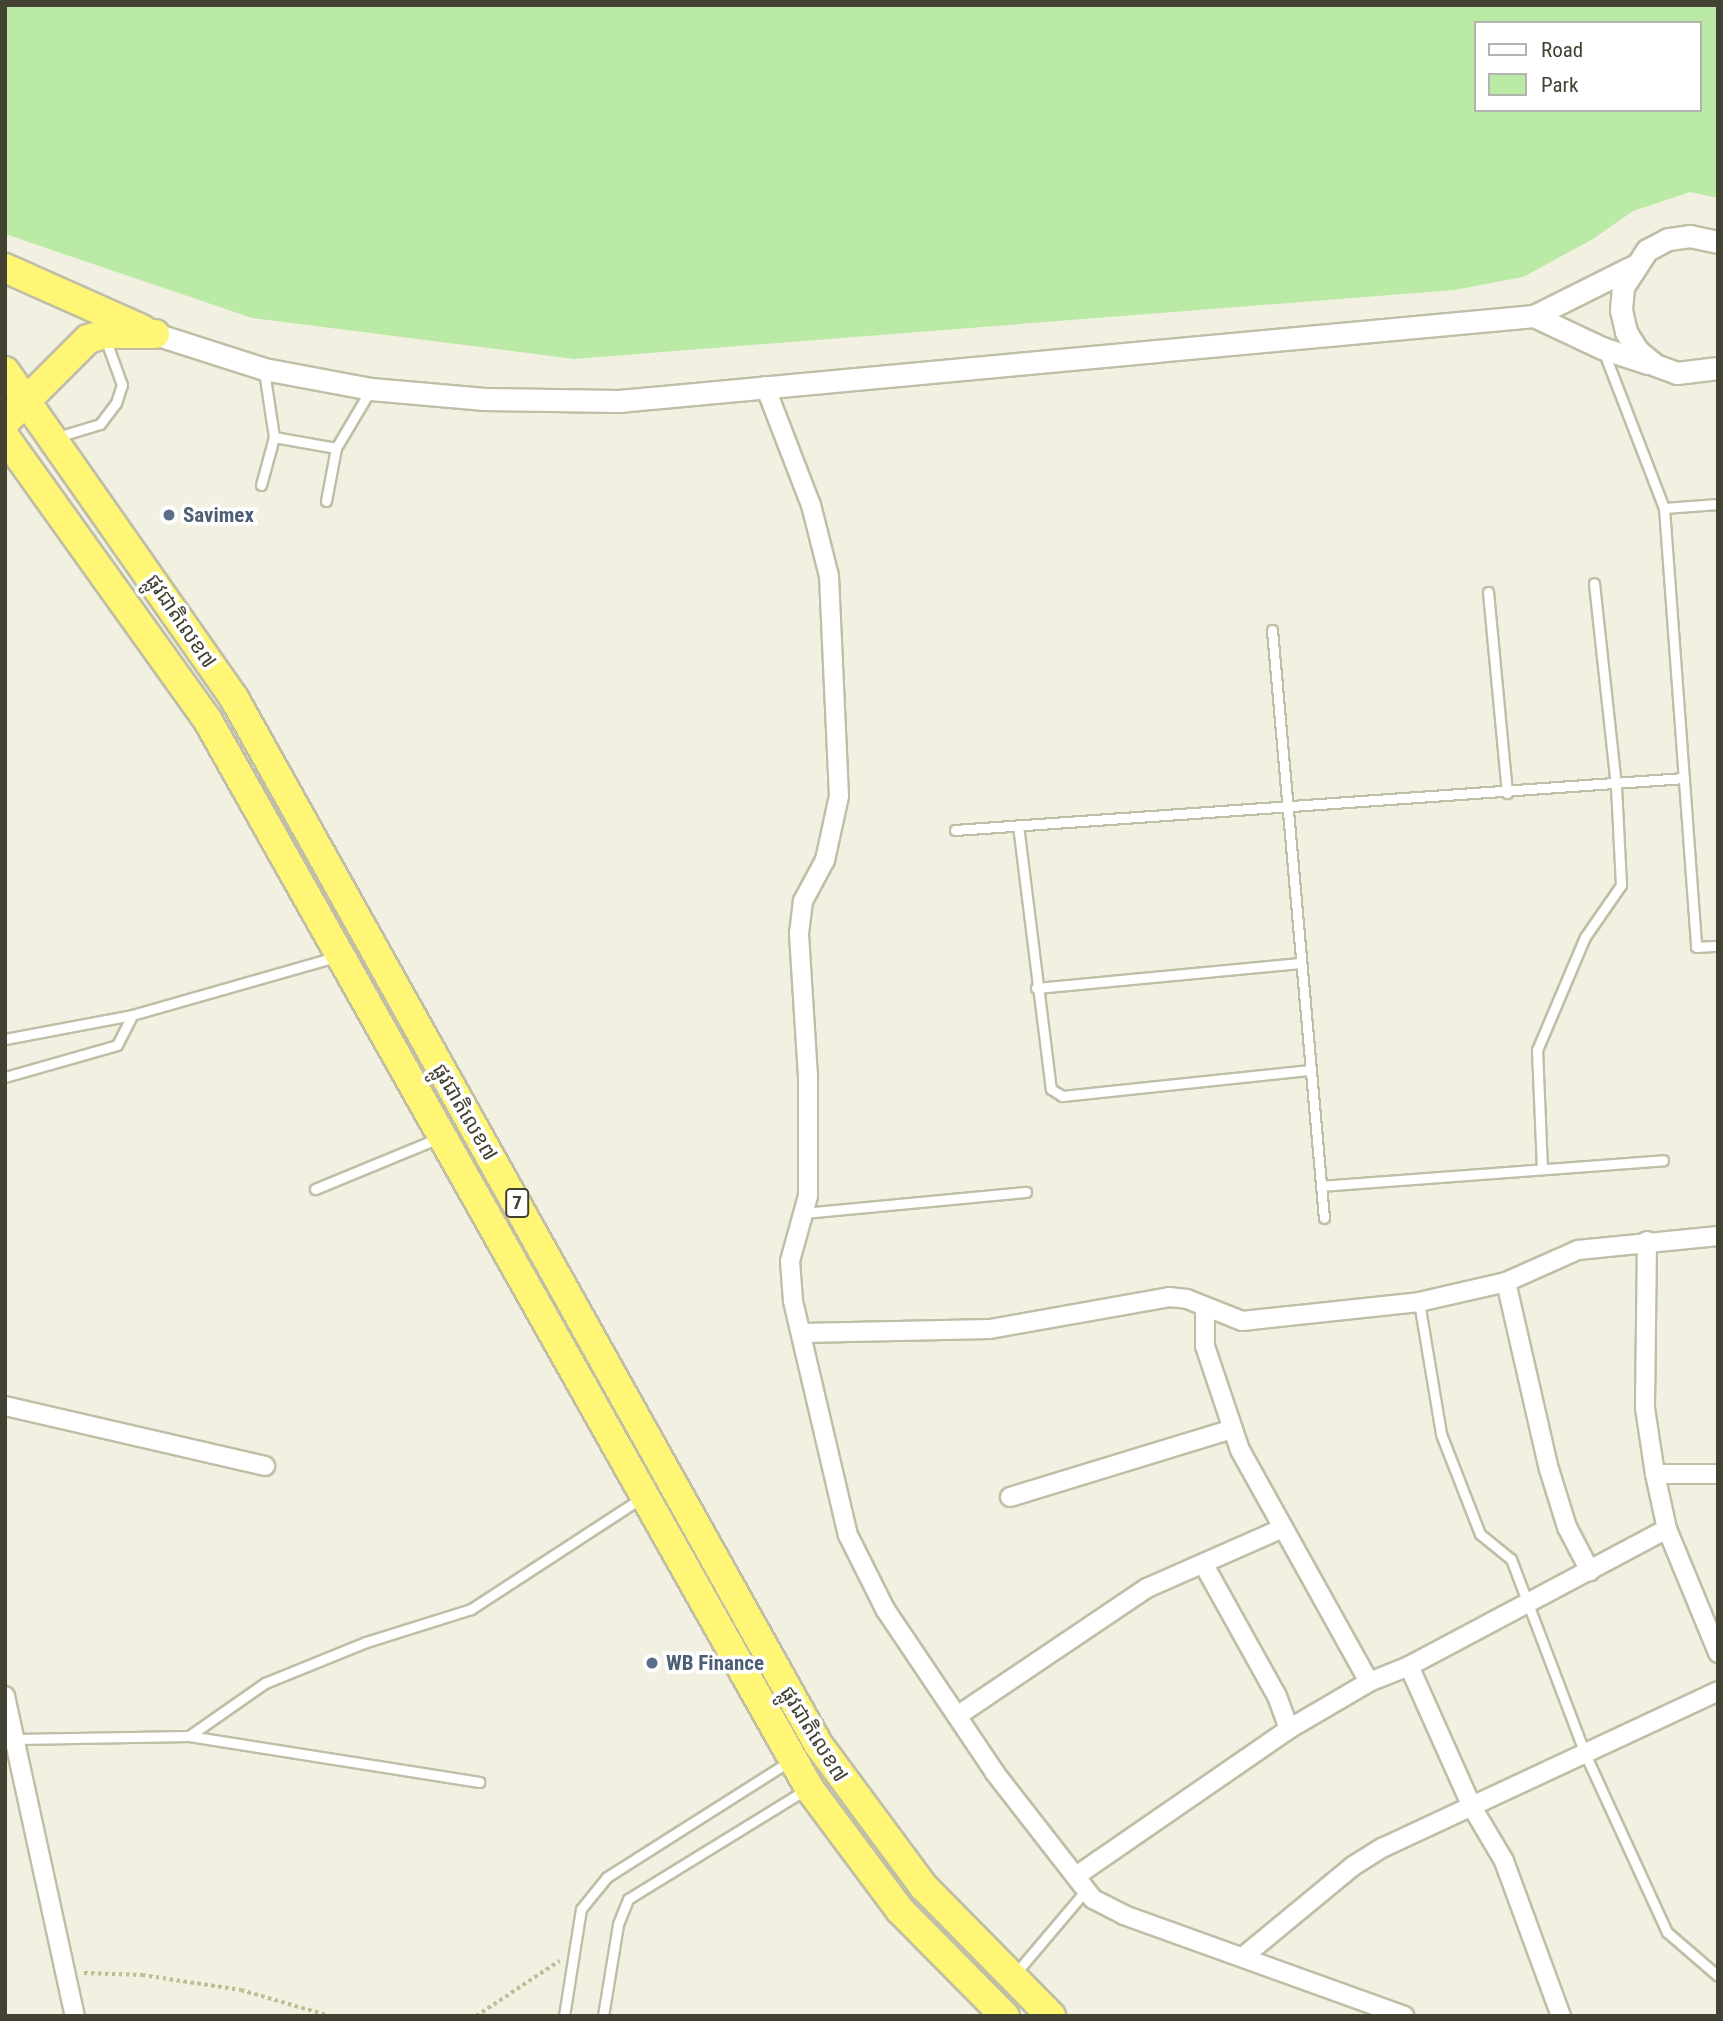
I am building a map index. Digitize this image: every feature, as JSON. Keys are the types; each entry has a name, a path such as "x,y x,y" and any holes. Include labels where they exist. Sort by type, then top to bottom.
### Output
{"highway":[{"path":"5,268 155,334"},
{"path":"5,422 89,339 104,334 155,334"},
{"name":"ផ្លូវជាតិលេខ៧","path":"5,371 29,400 234,698 395,990 608,1363 818,1744 924,1887 1050,2015"},
{"name":"ផ្លូវជាតិលេខ៧","path":"5,437 206,719 584,1383 791,1760 900,1910 1005,2016"},
{"path":"206,719 234,698"},
{"path":"367,1006 395,990"},
{"path":"584,1383 608,1363"}],"street":[{"path":"1656,365 1638,351 1626,331 1621,310 1623,287 1632,267 1647,250 1668,239 1690,236 1718,242"},
{"path":"155,334 264,369 371,389 485,399 619,401 1534,316 1632,267"},
{"path":"1534,316 1602,348 1677,373 1718,368"},
{"path":"765,386 811,505 829,576 839,796 825,860 803,901 799,934 808,1076 808,1196 790,1261 793,1301 803,1334 848,1535 885,1609 995,1773 1093,1899 1124,1915 1244,1956 1404,2016"},
{"path":"803,1334 990,1329 1169,1297 1187,1299 1205,1309 1242,1321 1419,1302 1506,1282 1578,1250 1718,1236"},
{"path":"1647,1241 1645,1408 1655,1474 1667,1529 1718,1653"},
{"path":"1506,1282 1549,1469 1567,1527 1590,1570"},
{"path":"1205,1309 1205,1346 1233,1430 1283,1528 1369,1682"},
{"path":"5,1406 265,1466"},
{"path":"1010,1497 1233,1430"},
{"path":"1655,1474 1718,1474"},
{"path":"957,1716 1147,1588 1283,1528"},
{"path":"1081,1883 1289,1729 1369,1682 1409,1666 1528,1605 1667,1529"},
{"path":"1204,1565 1277,1696 1289,1729"},
{"path":"1409,1666 1472,1807 1504,1861 1561,2016"},
{"path":"1244,1956 1353,1866 1718,1691"},
{"path":"5,1696 17,1739 75,2016"}],"lane":[{"path":"55,438 100,424 116,403 122,385 104,334"},
{"path":"1602,348 1664,508 1696,947 1718,946"},
{"path":"261,485 274,437 264,369"},
{"path":"326,501 336,448 371,389"},
{"path":"274,437 336,448"},
{"path":"1664,508 1718,504"},
{"path":"1542,1170 1537,1051 1585,937 1621,885 1616,786 1594,583"},
{"path":"1488,592 1507,793"},
{"path":"1272,630 1324,1218"},
{"path":"955,830 1616,786 1684,778"},
{"path":"1018,825 1046,1076 1051,1089 1062,1096 1311,1070"},
{"path":"5,1039 132,1014 339,956"},
{"path":"1036,988 1301,963"},
{"path":"5,1077 117,1045 132,1014"},
{"path":"314,1189 443,1137"},
{"path":"1321,1186 1663,1160"},
{"path":"803,1213 1026,1192"},
{"path":"1419,1302 1441,1434 1480,1534 1511,1559 1586,1756 1667,1933 1718,1976"},
{"path":"189,1736 265,1683 366,1642 471,1609 646,1494"},
{"path":"17,1739 189,1736 479,1782"},
{"path":"564,2016 581,1909 607,1877 791,1760"},
{"path":"603,2016 618,1924 628,1899 809,1788"},
{"path":"1011,1978 1081,1883"}],"path":[{"path":"476,2016 575,1950"},
{"path":"64,1972 142,1975 241,1990 330,2016"}],"green space":[{"path":"5,5 1718,5 1718,198 1690,192 1633,211 1593,239 1523,277 1454,290 574,359 252,318 5,234"}],"place":[{"name":"Savimex","path":"169,515"},
{"name":"WB Finance","path":"652,1663"}]}
